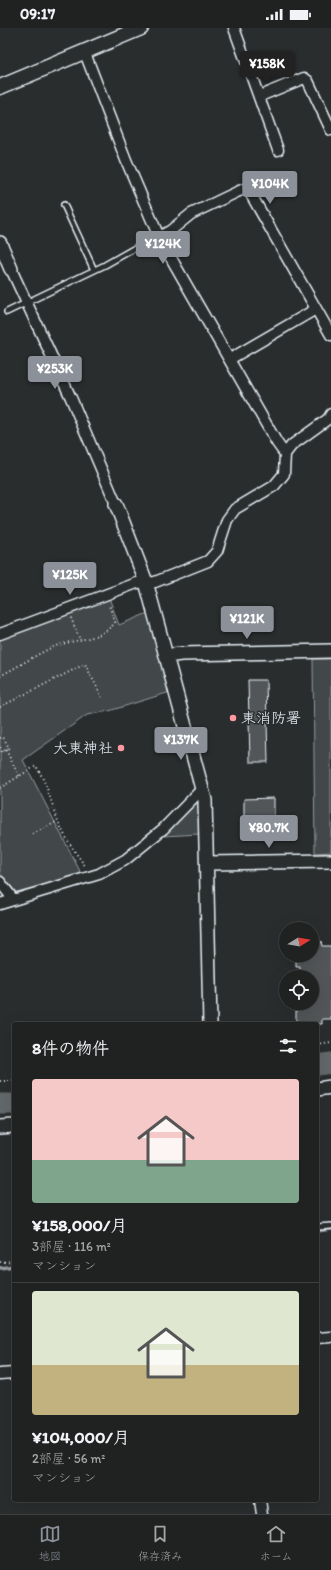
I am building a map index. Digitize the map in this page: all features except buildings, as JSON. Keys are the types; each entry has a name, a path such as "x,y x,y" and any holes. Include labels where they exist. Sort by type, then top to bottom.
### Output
{"main road":[{"path":"0,88 141,28"}],"street":[{"path":"234,28 260,96 278,150"},
{"path":"85,53 126,160 160,237 277,443 285,454"},
{"path":"260,96 304,78 308,81 331,130"},
{"path":"160,237 191,214 244,189 249,191 331,335"},
{"path":"0,243 10,269 71,398 116,504 146,582 202,789 206,806 210,1022"},
{"path":"230,359 316,309"},
{"path":"0,634 136,583 154,582 200,566 213,557 227,520 235,509 274,486 284,474 285,454 292,445 328,419 331,414"},
{"path":"166,656 181,654 331,651"},
{"path":"0,904 99,874 125,860 163,829 202,789"},
{"path":"207,862 331,860"},
{"path":"0,882 13,899"},
{"path":"319,1090 331,1087"},
{"path":"0,1127 12,1126"},
{"path":"319,1338 331,1336"},
{"path":"0,1374 12,1373"},
{"path":"260,1502 262,1514"}],"lane":[{"path":"64,205 94,270"},
{"path":"7,312 94,270 151,239 160,237"},
{"path":"319,1227 331,1226"}],"path":[{"path":"0,676 50,648 92,638 112,626 115,622 107,601"},
{"path":"70,615 80,640"},
{"path":"0,707 85,664 102,697"},
{"path":"0,738 3,737 8,748 6,750 19,776"},
{"path":"0,747 2,752 6,750"},
{"path":"0,788 36,766 43,776 66,840 87,868 86,877"},
{"path":"33,834 58,821"},
{"path":"319,1045 331,1042"},
{"path":"0,1081 12,1081"},
{"path":"0,1262 12,1260"}],"shaded area":[{"path":"109,598 119,625 148,613 170,692 109,711 87,715 23,760 82,875 16,892 0,873 0,639"},
{"path":"313,659 331,659 331,852 315,853"},
{"path":"196,800 199,802 199,834 164,836"}],"waterway":[{"path":"319,1065 331,1063"},
{"path":"0,1104 12,1104"},
{"path":"319,1231 331,1229"},
{"path":"0,1268 12,1266"}],"place":[{"name":"東消防署","path":"233,718"},
{"name":"大東神社","path":"121,748"}]}
